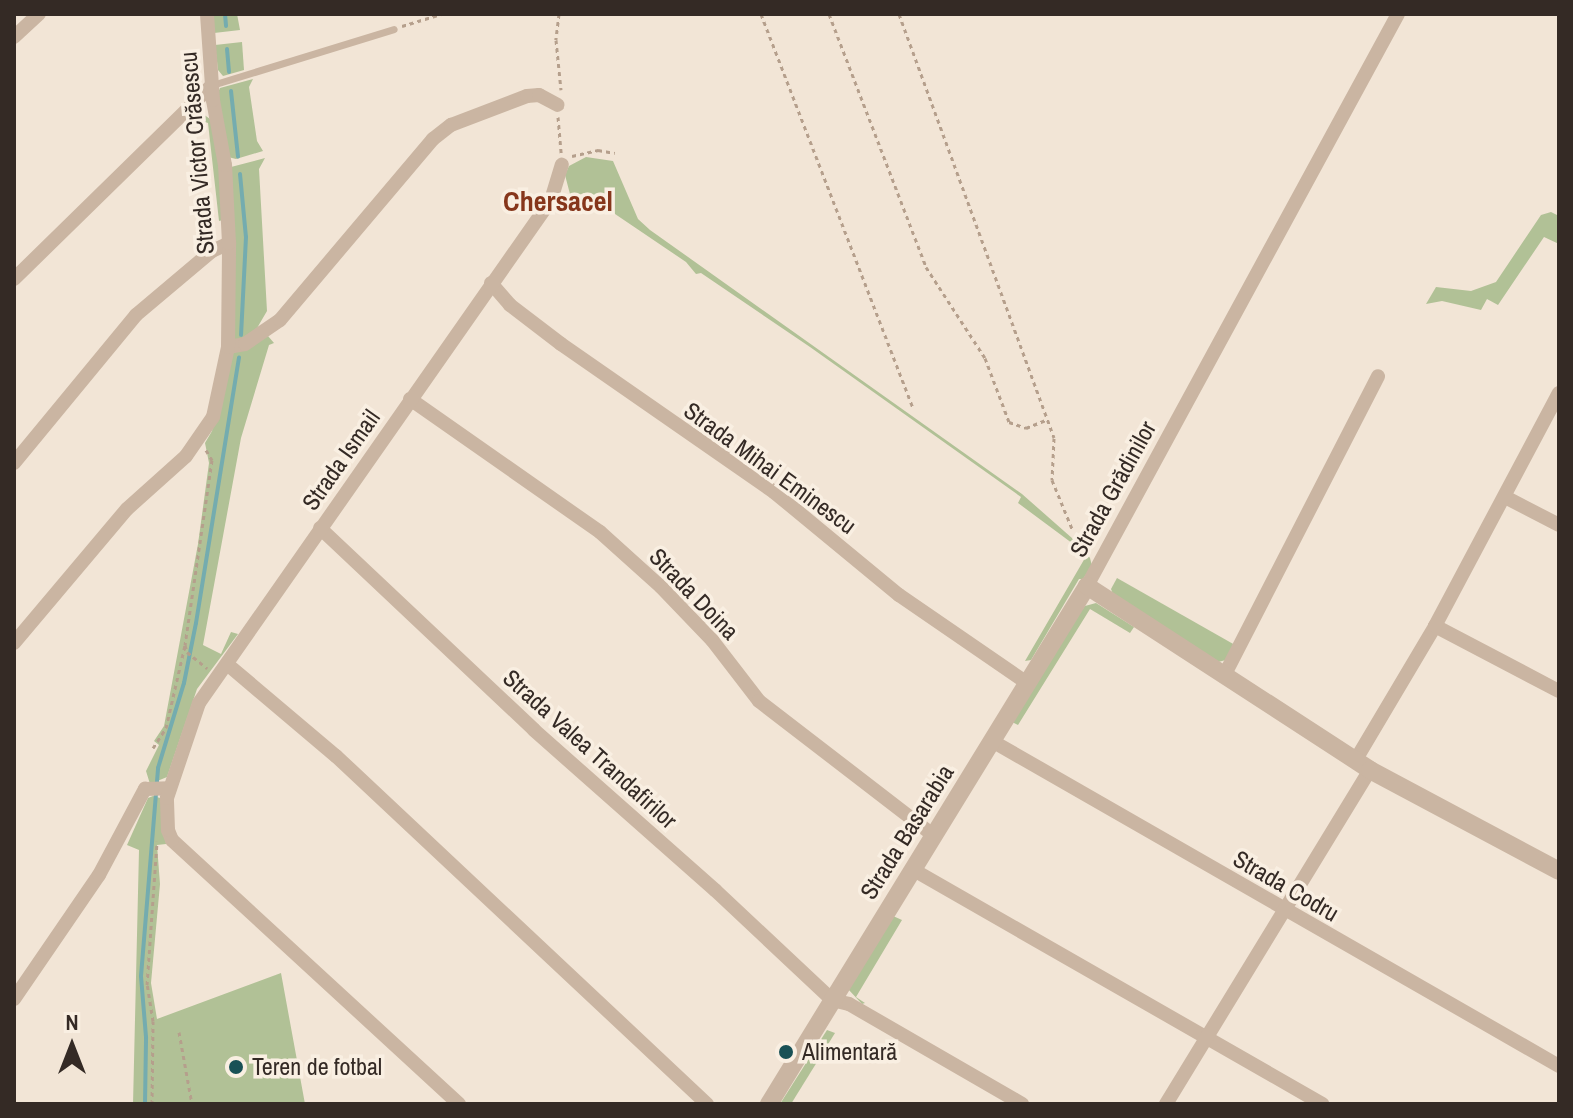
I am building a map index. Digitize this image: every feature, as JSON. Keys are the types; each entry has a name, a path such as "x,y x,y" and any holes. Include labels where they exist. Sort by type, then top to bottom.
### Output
{"street":[{"path":"14,37 39,14"},
{"name":"Strada Victor Crăsescu","path":"14,643 118,519 199,440 213,417 228,347 229,243 225,165 212,85 207,14"},
{"name":"Strada Grădinilor","path":"1398,14 1087,586 1362,766 1559,871"},
{"path":"14,279 212,85"},
{"path":"228,347 245,344 280,320 433,139 451,125 527,96 539,95 558,105"},
{"name":"Strada Ismail","path":"170,835 169,788 199,703 551,200 562,165"},
{"path":"14,463 136,315 212,251 229,243"},
{"name":"Strada Mihai Eminescu","path":"491,283 510,305 561,344 774,492 920,611 1027,683"},
{"path":"1224,676 1378,376"},
{"path":"1166,1104 1283,910 1559,393"},
{"name":"Strada Doina","path":"410,399 600,532 661,587 712,640 759,701 933,835"},
{"path":"1505,497 1559,525"},
{"name":"Strada Valea Trandafirilor","path":"320,528 511,708 715,890 832,1000"},
{"name":"Strada Basarabia","path":"769,1104 1087,586"},
{"path":"1435,626 1559,691"},
{"path":"227,664 346,765 707,1104"},
{"name":"Strada Codru","path":"992,741 1559,1066"},
{"path":"14,999 99,875 145,789 169,788"},
{"path":"170,835 459,1104"},
{"path":"912,869 1322,1104"},
{"path":"832,1000 849,1004 1022,1104"}],"lane":[{"path":"212,85 394,29"}],"path":[{"path":"394,29 441,14"},
{"path":"761,14 913,407"},
{"path":"829,14 926,267 985,358 1009,422 1026,428 1047,419"},
{"path":"899,14 1054,438 1052,480 1073,531"},
{"path":"562,165 582,151 615,153"},
{"path":"153,748 166,728 185,645 212,460 199,440"},
{"path":"185,645 187,652 195,659"},
{"path":"152,1104 153,1021 148,961 156,884 155,844 170,835"},
{"path":"179,1032 192,1104"}],"green space":[{"path":"214,14 237,14 240,30 214,33"},
{"path":"242,42 244,70 223,76 218,70 215,45"},
{"path":"253,79 249,87 257,141 263,151 236,159 228,157 217,95 220,88"},
{"path":"200,112 213,121 217,135 223,220 219,221 208,123 191,117 191,113"},
{"path":"586,157 613,161 638,219 650,230 1022,494 1081,546 1092,566 1083,579 1079,579 1031,660 1025,661 1085,558 1084,552 1018,503 1021,497 810,347 701,273 696,274 686,262 584,193 571,198 565,175 569,166"},
{"path":"265,158 259,169 267,311 253,335 235,340 231,167"},
{"path":"1551,212 1559,216 1559,244 1544,237 1498,305 1487,299 1481,310 1442,301 1426,304 1436,287 1471,291 1496,282 1541,215"},
{"path":"268,336 274,343 269,345 241,438 203,645 221,654 231,632 238,634 197,689 167,777 150,784 146,771 159,745 154,741 164,726 198,544 209,463 205,443 212,431 229,353"},
{"path":"1117,578 1235,645 1226,660 1218,662 1113,594 1111,589"},
{"path":"1096,603 1134,627 1130,633 1090,609 1018,725 1012,722 1074,620 1085,606"},
{"path":"148,798 160,798 163,806 166,844 157,845 160,884 151,983 157,1019 281,973 305,1104 133,1104 139,850 127,845"},
{"path":"893,916 902,920 856,997 865,1003 862,1004 848,989"},
{"path":"827,1030 835,1033 791,1104 780,1104"}],"waterway":[{"path":"225,14 226,26"},
{"path":"227,49 229,72"},
{"path":"231,91 238,157"},
{"path":"240,174 246,237 241,335"},
{"path":"145,1104 146,1037 141,976 158,768 184,683 196,623 239,357"}],"place":[{"name":"Alimentară","path":"786,1052"},
{"name":"Teren de fotbal","path":"236,1067"}],"district":[{"name":"Chersacel","path":"558,201"}]}
